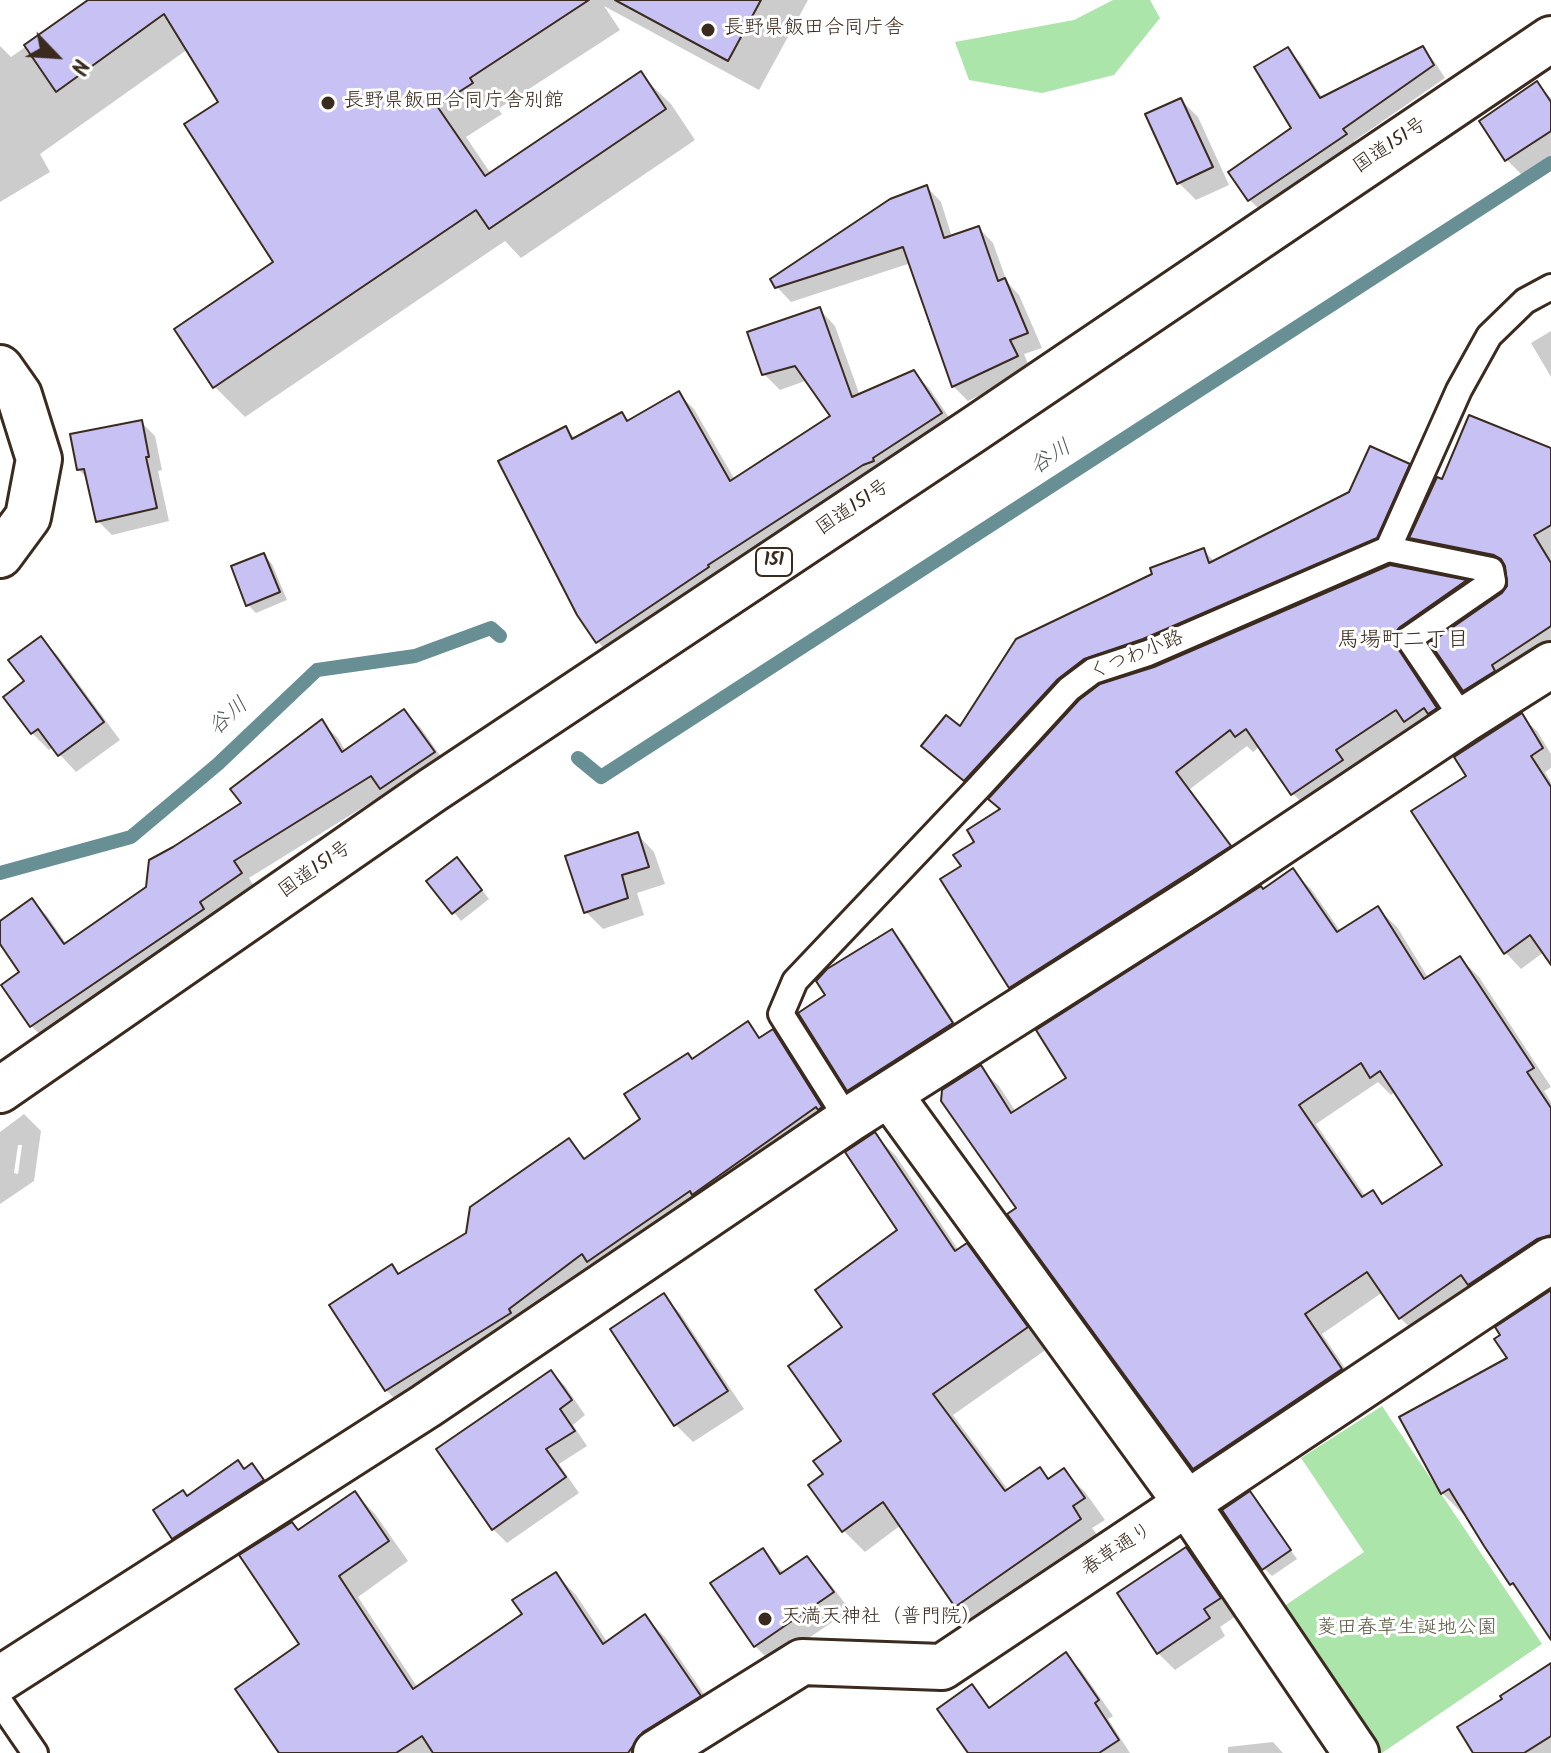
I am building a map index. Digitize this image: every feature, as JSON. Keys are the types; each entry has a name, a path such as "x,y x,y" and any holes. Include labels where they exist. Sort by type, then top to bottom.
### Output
{"main road":[{"name":"国道151号","path":"0,1090 431,791 960,439 1551,39"},
{"path":"0,368 19,395 39,459 28,517 0,555"},
{"path":"0,1679 426,1406 848,1120 1205,893 1551,665"},
{"path":"889,1094 1188,1505 1356,1753"},
{"name":"春草通り","path":"656,1753 802,1662 942,1667 1551,1260"}],"lane":[{"path":"1464,720 1409,639 1493,581 1491,570 1388,549 1459,390 1489,336 1525,301 1551,287"},
{"name":"くつわ小路","path":"848,1120 781,1014 795,981 1069,689 1093,671 1148,653 1388,549"},
{"path":"0,1702 35,1753"}],"green space":[{"path":"1113,0 1150,0 1160,18 1114,75 1042,93 969,80 955,42 1074,20"},
{"name":"菱田春草生誕地公園","path":"1382,1406 1542,1644 1382,1753 1377,1753 1280,1609 1364,1552 1301,1458"}],"building":[{"path":"88,0 589,0 470,78 473,83 437,106 485,176 641,71 666,109 489,229 476,210 213,388 174,329 273,262 184,124 218,102 164,14 56,92 24,45"},
{"name":"長野県飯田合同庁舎","path":"615,0 761,0 728,61"},
{"path":"1423,46 1434,65 1343,129 1347,134 1248,201 1228,172 1291,128 1254,67 1288,47 1320,98"},
{"path":"1537,81 1551,102 1551,131 1505,161 1479,121"},
{"path":"1181,98 1213,167 1177,184 1145,114"},
{"path":"927,185 944,238 979,226 998,281 1005,278 1028,333 1010,340 1018,356 952,387 903,247 775,288 770,279 890,199"},
{"path":"820,307 852,397 914,370 942,413 873,458 874,461 863,465 708,565 596,643 577,615 498,461 566,426 572,439 622,412 627,421 679,391 730,481 830,416 795,366 762,375 747,332"},
{"path":"1469,415 1551,448 1551,525 1534,535 1551,563 1551,626 1492,665 1495,671 1463,691 1430,643 1502,593 1507,586 1505,566 1494,555 1409,538 1437,477 1442,479"},
{"path":"142,420 157,508 96,522 84,469 77,470 70,434"},
{"path":"1370,446 1410,464 1377,538 1143,639 1084,659 1058,679 964,781 921,746 946,715 960,726 1016,639 1152,574 1150,568 1204,548 1209,563 1349,492"},
{"path":"264,553 280,592 246,606 231,566"},
{"path":"1390,565 1467,580 1395,633 1397,647 1437,708 1428,714 1424,708 1404,722 1396,710 1336,750 1343,760 1291,795 1246,729 1235,737 1230,730 1176,772 1231,846 1009,988 940,879 961,866 953,855 974,842 967,830 1000,809 988,799 1079,700 1100,684 1154,667"},
{"path":"41,636 104,722 58,756 38,729 31,734 3,697 24,681 8,660"},
{"path":"404,709 435,752 380,789 371,776 234,861 242,873 200,902 204,909 30,1027 1,985 19,972 0,944 0,921 32,898 64,944 146,887 149,860 241,803 230,789 322,719 342,752"},
{"path":"1522,713 1543,748 1531,756 1551,787 1551,965 1530,935 1504,954 1411,811 1466,776 1454,757"},
{"path":"638,832 649,867 622,875 628,898 584,913 565,856"},
{"path":"457,857 482,890 452,914 426,881"},
{"path":"1293,868 1337,932 1378,906 1424,979 1460,956 1534,1068 1527,1072 1551,1108 1551,1235 1537,1239 1468,1285 1461,1275 1399,1319 1367,1272 1305,1314 1342,1369 1193,1469 1007,1214 1016,1208 941,1101 942,1090 981,1065 1011,1113 1066,1078 1036,1030 1261,886 1263,889","holes":["1361,1063 1370,1078 1380,1071 1442,1165 1382,1204 1373,1190 1362,1197 1299,1105"]},
{"path":"892,929 953,1023 847,1091 798,1013 825,995 816,981 827,969"},
{"path":"748,1021 759,1038 773,1029 822,1107 818,1110 816,1107 692,1195 690,1191 587,1262 582,1254 509,1309 511,1313 385,1391 329,1305 392,1264 398,1274 466,1233 470,1207 569,1138 584,1159 640,1119 624,1094 688,1053 692,1059"},
{"path":"875,1132 955,1251 967,1243 1028,1327 933,1394 1005,1491 1040,1467 1048,1479 1064,1468 1085,1498 1073,1506 1081,1519 955,1607 883,1502 842,1532 808,1485 823,1474 813,1461 841,1441 788,1366 842,1327 815,1290 897,1230 845,1152"},
{"path":"1551,1290 1551,1640 1513,1583 1510,1585 1449,1489 1441,1494 1399,1417 1507,1358 1494,1339 1500,1335 1495,1327"},
{"path":"664,1293 728,1391 674,1426 610,1329"},
{"path":"551,1370 572,1400 560,1409 575,1431 546,1449 566,1477 492,1530 436,1449"},
{"path":"238,1460 244,1469 252,1463 264,1480 172,1539 153,1510 183,1490 187,1496"},
{"path":"355,1491 389,1541 339,1576 413,1689 522,1614 512,1600 556,1572 603,1644 645,1614 701,1696 643,1732 628,1753 433,1753 422,1736 396,1753 279,1753 235,1689 299,1644 239,1555 292,1522 298,1530"},
{"path":"1250,1491 1291,1550 1262,1570 1222,1510"},
{"path":"1186,1547 1221,1598 1204,1609 1210,1618 1157,1654 1117,1593"},
{"name":"天満天神社（普門院）","path":"763,1548 780,1574 807,1556 834,1592 754,1647 710,1583"},
{"path":"1066,1652 1099,1700 1095,1703 1119,1740 1099,1753 968,1753 937,1709 972,1684 989,1708"},
{"path":"1551,1663 1551,1736 1524,1753 1473,1753 1457,1727"}],"waterway":[{"name":"谷川","path":"578,758 601,777 1551,163"},
{"name":"谷川","path":"0,873 131,837 218,764 317,670 415,656 491,628 500,636"}],"place":[{"name":"長野県飯田合同庁舎","path":"708,30"},
{"name":"長野県飯田合同庁舎別館","path":"328,103"},
{"name":"天満天神社（普門院）","path":"765,1619"}],"district":[{"name":"馬場町二丁目","path":"1403,642"}]}
